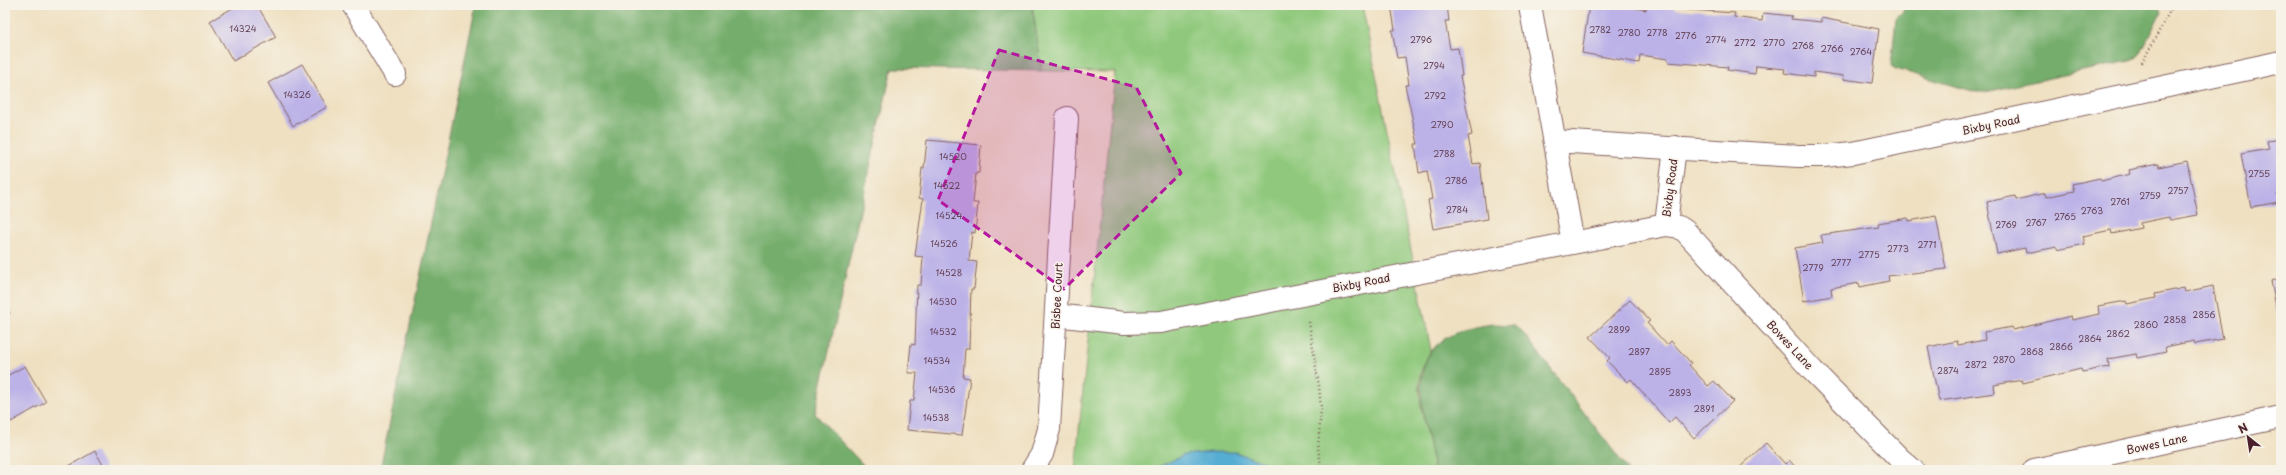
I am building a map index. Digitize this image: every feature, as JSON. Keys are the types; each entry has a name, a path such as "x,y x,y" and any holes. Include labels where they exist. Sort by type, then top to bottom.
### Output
{"street":[{"path":"353,5 395,74"},
{"path":"1530,5 1573,242"},
{"name":"Bixby Road","path":"1056,315 1124,323 1161,322 1666,225 1675,147 1824,156 1853,154 2281,62"},
{"name":"Bisbee Court","path":"1032,470 1042,454 1049,429 1067,118"},
{"path":"1555,141 1675,147"},
{"name":"Bowes Lane","path":"1666,225 1679,227 1685,231 1813,370 1899,458 1913,470"},
{"name":"Bowes Lane","path":"2034,470 2281,417"}],"path":[{"path":"2141,65 2173,5"},
{"path":"1304,294 1320,386 1321,409 1318,449 1322,470"}],"highlighted area":[{"path":"999,50 1136,87 1181,173 1064,289 938,200"}],"green space":[{"path":"476,5 1032,5 1042,71 892,68 815,414 868,470 380,470"},
{"path":"1032,5 1362,5 1431,350 1421,371 1420,400 1434,470 1075,470 1115,72 1042,71"},
{"path":"1905,5 2158,5 2161,12 2140,54 2134,60 1985,92 1976,92 1896,69 1891,66 1896,18 1903,11"},
{"path":"1494,324 1514,325 1521,330 1628,470 1434,470 1421,396 1422,374 1428,356 1441,341 1462,331"}],"water":[{"path":"1211,452 1235,452 1266,463 1260,470 1152,470 1184,455"}],"building":[{"path":"238,5 257,5 276,37 233,61 210,21"},
{"path":"1391,5 1447,5 1449,21 1445,21 1450,49 1458,48 1462,76 1460,76 1472,135 1468,136 1473,164 1480,163 1487,219 1433,229 1428,200 1432,199 1427,171 1419,173 1415,144 1418,144 1405,85 1409,85 1405,57 1397,58 1392,30 1395,30"},
{"path":"1589,5 1618,5 1646,10 1646,5 1675,5 1675,9 1735,13 1734,17 1762,21 1763,13 1792,16 1791,19 1821,22 1821,18 1879,29 1872,83 1843,79 1844,76 1814,72 1814,77 1784,73 1785,69 1756,66 1755,74 1727,70 1728,67 1668,62 1668,59 1640,55 1639,63 1582,53"},
{"path":"302,64 327,107 293,126 268,83"},
{"path":"2281,139 2281,194 2277,194 2279,202 2251,207 2241,154 2269,149 2267,141"},
{"path":"927,140 981,145 979,173 976,173 973,203 978,203 975,233 972,232 969,261 977,262 974,289 971,289 969,349 965,349 963,377 970,378 962,435 907,430 910,401 914,401 917,373 908,373 911,344 915,345 917,285 921,285 923,257 915,256 923,199 919,198 922,168 924,168"},
{"path":"2187,161 2198,215 2170,220 2169,217 2140,223 2141,228 2112,234 2111,230 2083,236 2085,244 2057,250 2057,247 2026,253 2025,248 1997,254 1987,202 2015,196 2016,200 2045,193 2046,197 2074,191 2072,184 2100,178 2101,181 2130,174 2129,170 2158,164 2159,167"},
{"path":"1936,216 1946,269 1888,276 1889,281 1860,287 1859,283 1831,288 1832,296 1804,301 1795,248 1823,243 1821,235 1879,227 1878,223 1908,218 1909,221"},
{"path":"2281,278 2281,326 2280,326 2271,281"},
{"path":"2213,286 2223,339 2195,344 2194,341 2165,347 2166,352 2137,358 2136,354 2108,359 2109,367 2082,372 2081,369 2023,383 2022,380 1994,385 1995,393 1939,401 1928,347 1957,341 1958,345 1985,340 1984,332 2012,327 2013,330 2071,316 2072,320 2099,314 2098,306 2126,301 2127,304 2156,298 2155,294 2184,288 2185,292"},
{"path":"1630,300 1650,321 1647,323 1667,345 1671,341 1691,363 1689,365 1708,386 1714,381 1733,401 1694,438 1675,417 1669,423 1631,379 1628,382 1607,361 1610,358 1590,337"},
{"path":"5,305 10,313 5,316"},
{"path":"25,366 46,402 11,422 5,411 5,377"},
{"path":"1766,443 1785,464 1789,460 1798,470 1737,470"},
{"path":"95,451 106,470 62,470"}]}
